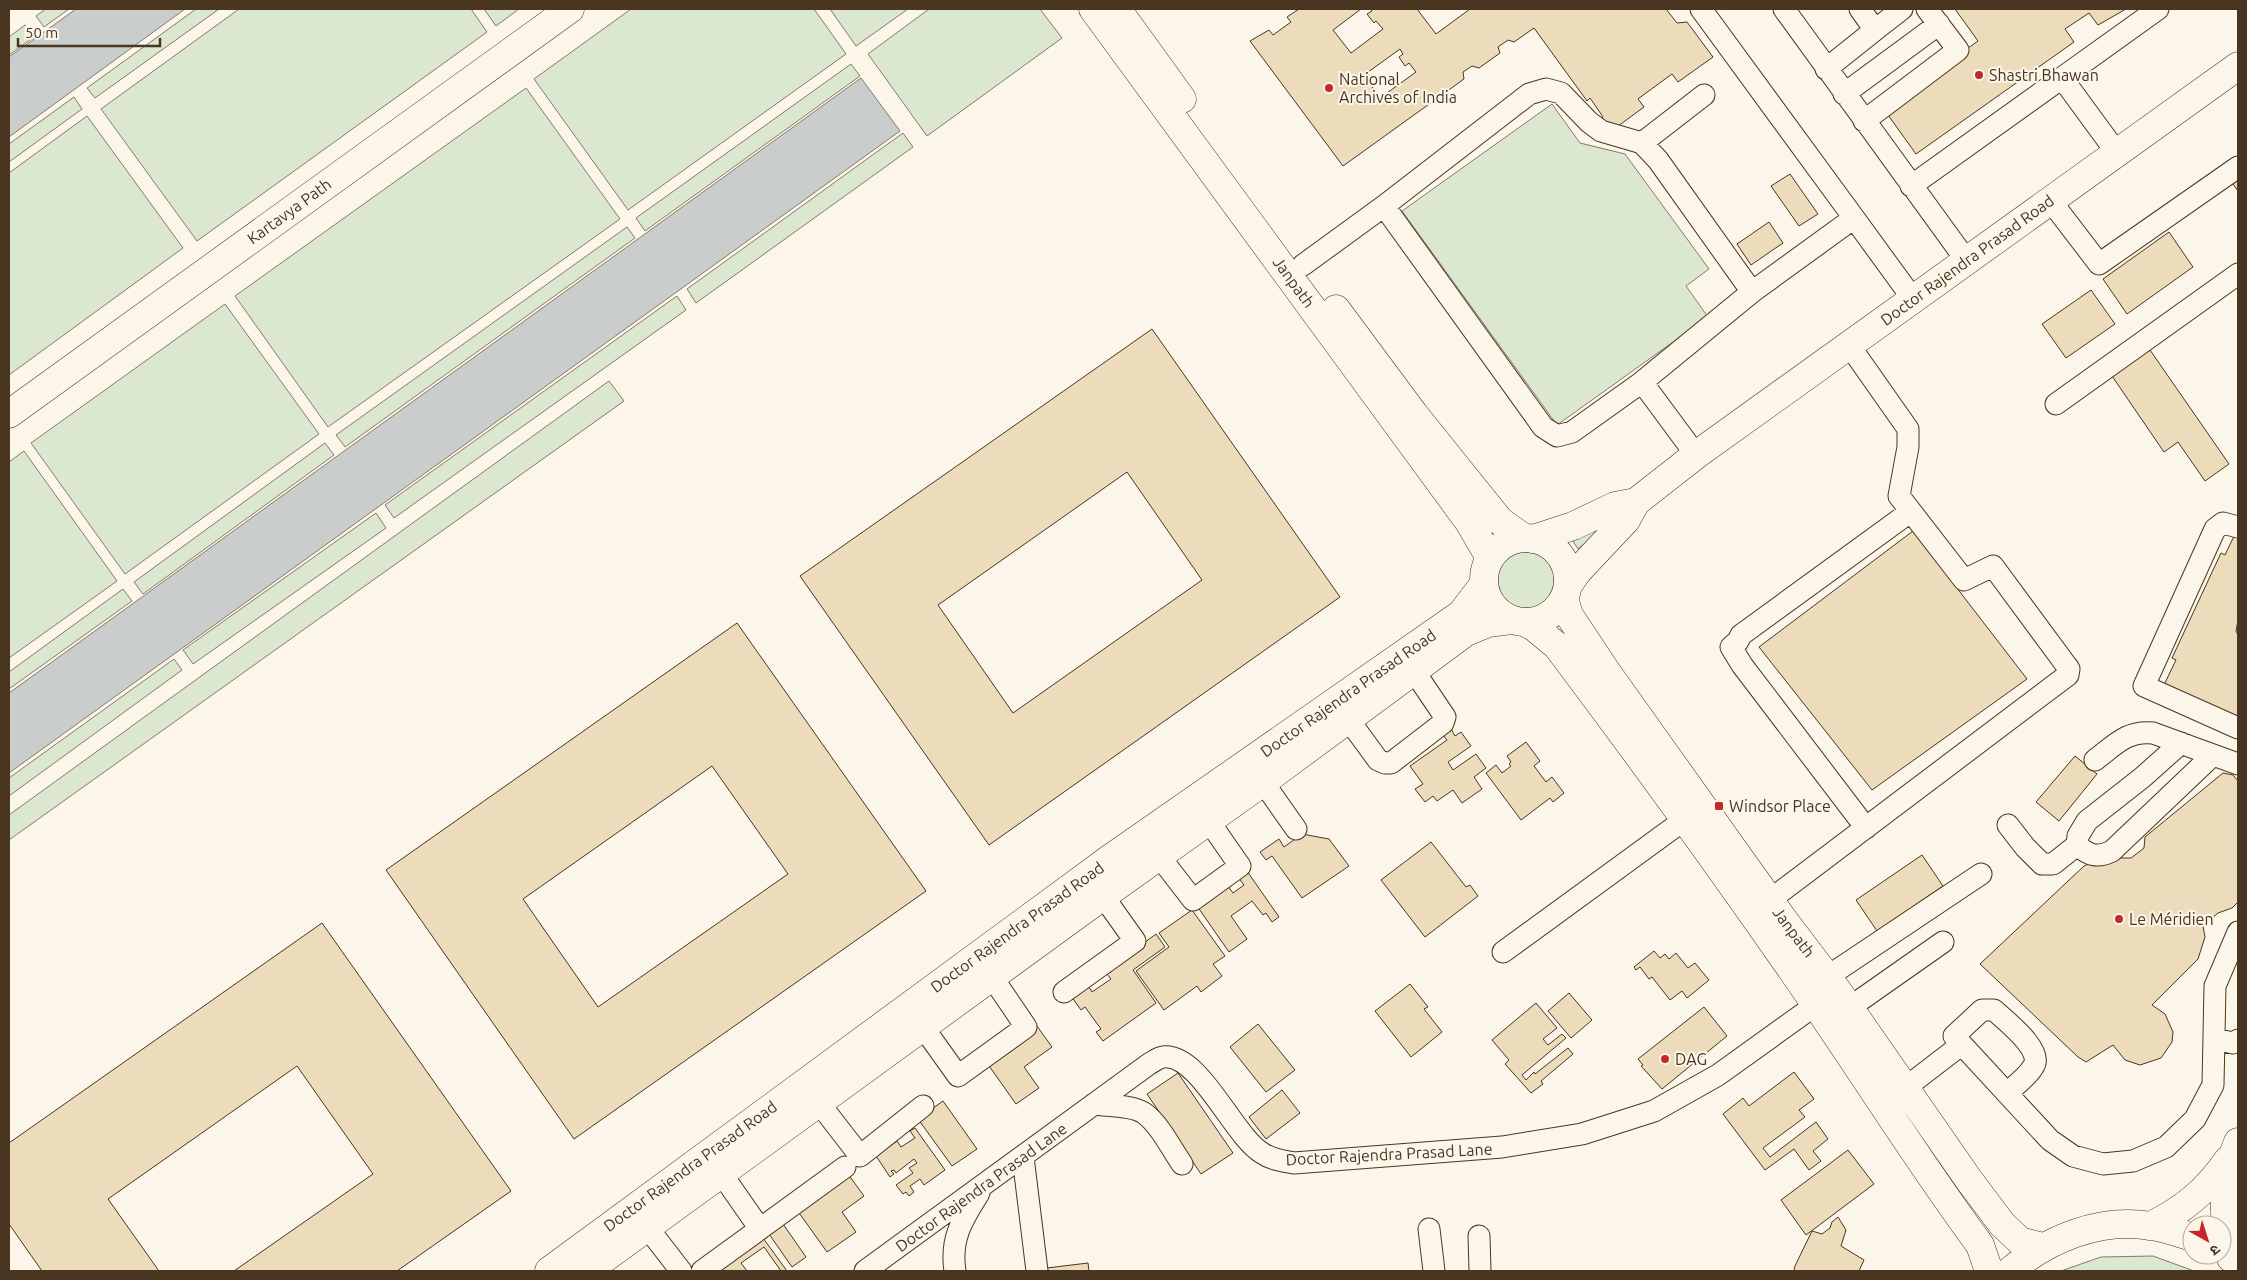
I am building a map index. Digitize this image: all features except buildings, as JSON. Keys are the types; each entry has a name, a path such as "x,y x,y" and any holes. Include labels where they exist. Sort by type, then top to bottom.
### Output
{"main road":[{"name":"Kartavya Path","path":"9,414 570,9"},
{"name":"Janpath","path":"1094,9 1243,197 1303,265 1414,414 1500,521 1528,538"},
{"name":"Janpath","path":"1117,9 1243,197 1469,522 1487,571"},
{"name":"Doctor Rajendra Prasad Road","path":"1636,502 1696,455 1966,260 2236,71"},
{"path":"1636,502 1626,520 1578,571 1557,608 1548,616 1537,621 1518,621 1501,614 1492,606 1487,596 1487,571 1504,544 1573,526 1615,506 1636,502"},
{"path":"1528,538 1545,543 1556,550 1566,567 1566,592"},
{"name":"Doctor Rajendra Prasad Road","path":"602,1259 1108,860 1461,614 1487,571"},
{"name":"Janpath","path":"1566,592 1569,615 1606,671 1770,900 1832,995 1891,1119 1980,1246 1989,1271"},
{"name":"Janpath","path":"1518,621 1534,627 1557,646 1684,820 1832,995 1905,1088 2002,1224 2020,1242 2043,1247"},
{"name":"Doctor Rajendra Prasad Road","path":"549,1271 602,1259 1263,782 1466,632 1488,623 1518,621"},
{"path":"2150,1226 2173,1215 2194,1200 2216,1177 2236,1148"},
{"path":"2224,1215 2223,1202 2236,1148"},
{"path":"2010,1271 2043,1247 2077,1232 2113,1225 2150,1226 2182,1234"}],"street":[{"path":"1702,9 1913,299"},
{"path":"1784,9 1966,260"},
{"path":"1860,9 1875,30"},
{"path":"1826,69 1902,9"},
{"path":"1911,186 2158,9"},
{"path":"1844,94 1933,17 1958,50 1864,121"},
{"path":"2062,78 2117,153"},
{"path":"1303,265 1384,206 1529,94 1546,89 1561,93 1589,122 1601,131 1642,143 1658,160 1752,292"},
{"path":"1642,143 1704,95"},
{"path":"2050,200 2099,264 2238,167"},
{"path":"1384,206 1543,427 1556,436 1572,432 1642,382 1752,292 1854,218"},
{"path":"2056,404 2238,274"},
{"path":"1770,900 2068,675 2068,667 1993,566 1964,580 1899,496 1908,447 1908,429 1849,345"},
{"path":"1642,382 1696,455"},
{"path":"1866,828 1742,665 1731,647 1738,641 1741,635 1910,512"},
{"path":"2238,527 2223,523 2215,529 2144,686 2238,728"},
{"path":"1348,719 1378,760 1385,764 1391,763 1443,723 1446,717 1414,671"},
{"path":"2095,760 2128,736 2139,732 2153,733 2238,764"},
{"path":"2008,825 2025,847 2042,864 2053,864 2078,845 2078,836 2087,821 2143,777 2181,743"},
{"path":"2078,845 2093,856 2104,855 2112,851 2213,755"},
{"path":"1263,782 1296,829"},
{"path":"1159,856 1193,900 1240,866 1208,820"},
{"path":"1503,952 1684,820"},
{"path":"1832,995 1981,874"},
{"path":"1064,992 1135,941 1103,896"},
{"path":"2008,1092 2034,1066 2037,1057 2033,1049 1994,1010 1982,1010 1954,1036 2008,1092 2050,1140 2073,1156 2103,1164 2133,1161 2166,1147 2195,1119 2213,1085 2215,986 2238,932"},
{"path":"1832,995 1943,942"},
{"path":"922,1027 958,1076 1026,1027 992,977"},
{"name":"Doctor Rajendra Prasad Lane","path":"864,1271 1162,1057 1174,1059 1199,1076 1244,1136 1260,1153 1275,1160 1294,1163 1502,1147 1582,1134 1654,1111 1718,1075 1832,995"},
{"path":"2214,1039 2233,1043 2238,1040"},
{"path":"1905,1088 1961,1045"},
{"path":"819,1103 860,1156 923,1106"},
{"path":"1094,1104 1126,1108 1144,1113 1159,1130 1182,1164"},
{"path":"1023,1157 1036,1271"},
{"path":"702,1271 845,1167"},
{"path":"721,1173 760,1229"},
{"path":"955,1271 954,1244 962,1220 983,1185"},
{"path":"647,1227 681,1271"},
{"path":"1429,1229 1434,1271"},
{"path":"1479,1236 1480,1271"}],"green space":[{"path":"46,9 69,9 44,27 36,16"},
{"path":"196,9 219,9 95,98 87,88"},
{"path":"239,9 471,9 487,32 197,241 101,109"},
{"path":"484,9 519,9 496,26"},
{"path":"631,9 814,9 846,54 628,210 534,79"},
{"path":"830,9 908,9 856,46"},
{"path":"929,9 1040,9 1062,38 927,136 868,54"},
{"path":"25,25 34,37 9,55 9,37"},
{"path":"851,64 860,76 645,231 636,218"},
{"path":"526,88 620,219 328,427 235,296"},
{"path":"74,97 82,109 9,162 9,144"},
{"path":"1552,104 1580,143 1625,154 1709,269 1686,286 1708,317 1557,425 1402,211"},
{"path":"87,116 183,248 9,375 9,173"},
{"path":"903,133 913,147 696,303 687,289"},
{"path":"627,227 635,238 345,447 336,435"},
{"path":"677,296 686,310 394,518 385,505"},
{"path":"225,304 319,434 125,574 31,443"},
{"path":"609,381 624,401 9,840 9,815"},
{"path":"325,443 334,455 143,594 134,582"},
{"path":"24,451 117,581 9,658 9,462"},
{"path":"376,513 386,528 193,664 183,650"},
{"path":"1611,521 1578,549 1571,538"},
{"path":"1520,552 1532,552 1542,556 1550,564 1554,580 1550,596 1542,604 1532,608 1520,608 1510,604 1502,596 1498,586 1498,574 1502,564 1510,556"},
{"path":"123,589 132,601 9,689 9,672"},
{"path":"174,659 182,670 9,796 9,778"},
{"path":"2153,1256 2194,1271 2061,1271 2101,1257"}],"shaded area":[{"path":"76,9 185,9 9,137 9,57"},
{"path":"861,78 900,131 9,773 9,693"}],"place":[{"name":"Shastri Bhawan","path":"1979,75"},
{"name":"National Archives of India","path":"1329,88"},
{"name":"Windsor Place","path":"1719,806"},
{"name":"Le Méridien","path":"2119,919"},
{"name":"DAG","path":"1665,1059"}]}
